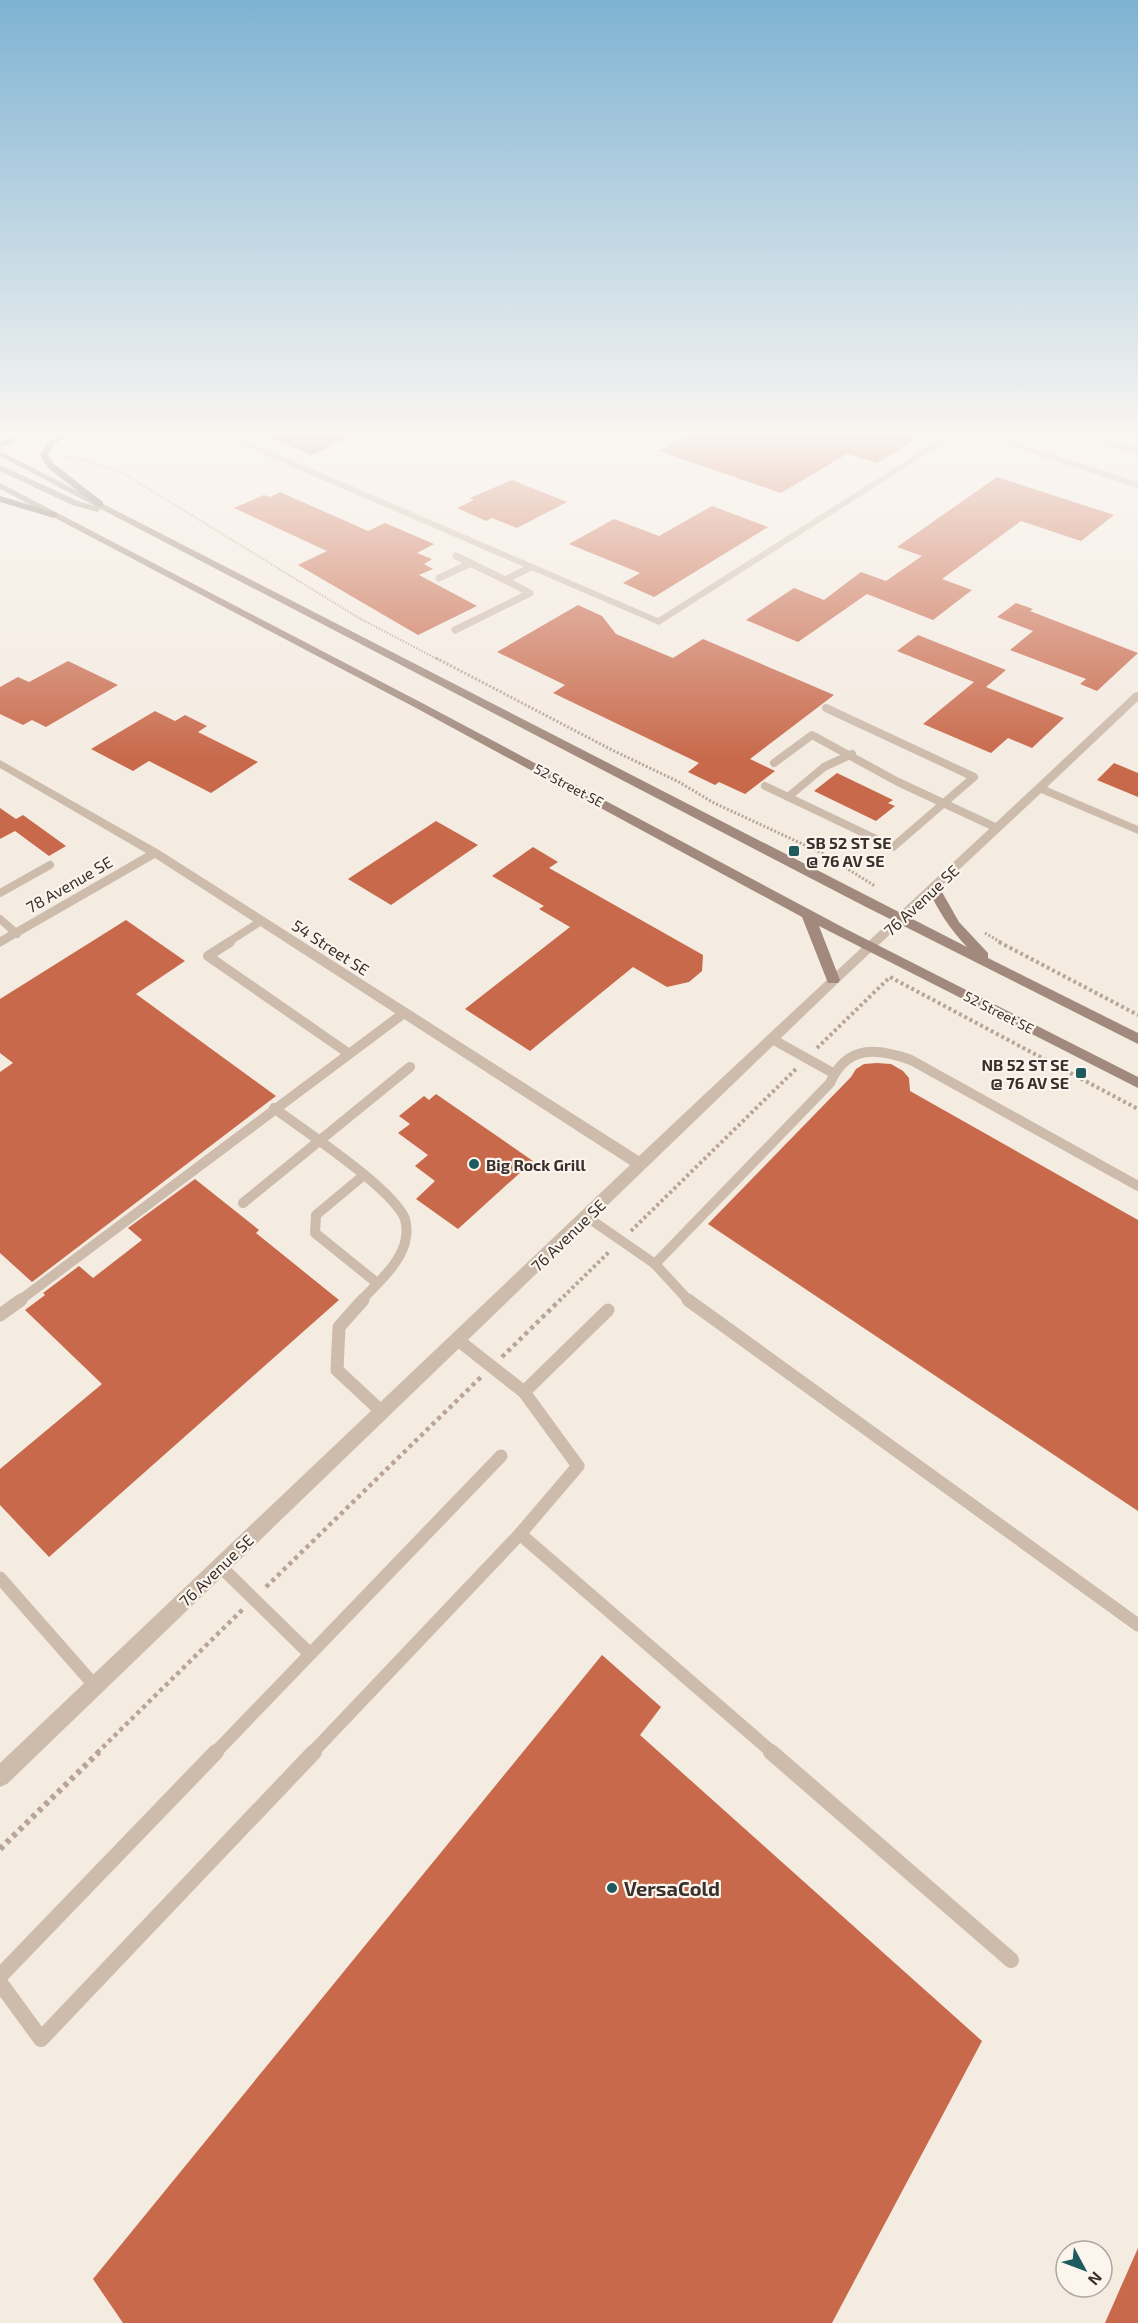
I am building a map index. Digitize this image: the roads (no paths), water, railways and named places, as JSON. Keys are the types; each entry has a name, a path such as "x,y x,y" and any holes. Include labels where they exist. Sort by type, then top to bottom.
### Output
{"main road":[{"name":"52 Street SE","path":"107,542 400,695 871,947 1138,1083"},
{"path":"174,542 901,919 1138,1039"},
{"path":"934,888 940,904 959,932 994,966"},
{"path":"807,913 821,944 833,980"}],"street":[{"path":"476,542 659,622 784,542"},
{"name":"76 Avenue SE","path":"0,1777 833,980 901,919 1138,695"},
{"name":"54 Street SE","path":"0,764 155,854 641,1165"},
{"path":"1039,788 1138,830"},
{"name":"78 Avenue SE","path":"0,943 155,854"}],"lane":[{"path":"455,630 530,592 456,556"},
{"path":"439,578 471,563"},
{"path":"505,580 531,567"},
{"path":"765,786 892,848 974,777 826,708"},
{"path":"774,763 812,735 852,754 898,782 997,828"},
{"path":"788,797 824,767 852,754"},
{"path":"0,893 50,865"},
{"path":"0,919 17,934"},
{"path":"261,921 208,956 348,1053"},
{"path":"0,1315 404,1013"},
{"path":"772,1039 833,1073"},
{"path":"655,1264 830,1083 833,1073 846,1060 865,1052 884,1051 911,1060 1138,1186"},
{"path":"243,1203 410,1067"},
{"path":"274,1108 364,1175 389,1197 405,1219 406,1238 396,1261 339,1327 338,1370 382,1412"},
{"path":"364,1175 316,1215 315,1233 377,1283"},
{"path":"587,1217 655,1264 693,1305 1138,1625"},
{"path":"524,1392 608,1310"},
{"path":"0,1983 41,2039 520,1534 578,1466 524,1392 458,1340"},
{"path":"0,1976 501,1456"},
{"path":"520,1534 1011,1960"},
{"path":"220,1566 309,1653"},
{"path":"0,1578 95,1686"}],"place":[{"name":"SB 52 ST SE @ 76 AV SE","path":"794,851"},
{"name":"NB 52 ST SE @ 76 AV SE","path":"1081,1073"},
{"name":"Big Rock Grill","path":"474,1164"},
{"name":"VersaCold","path":"612,1888"}]}
